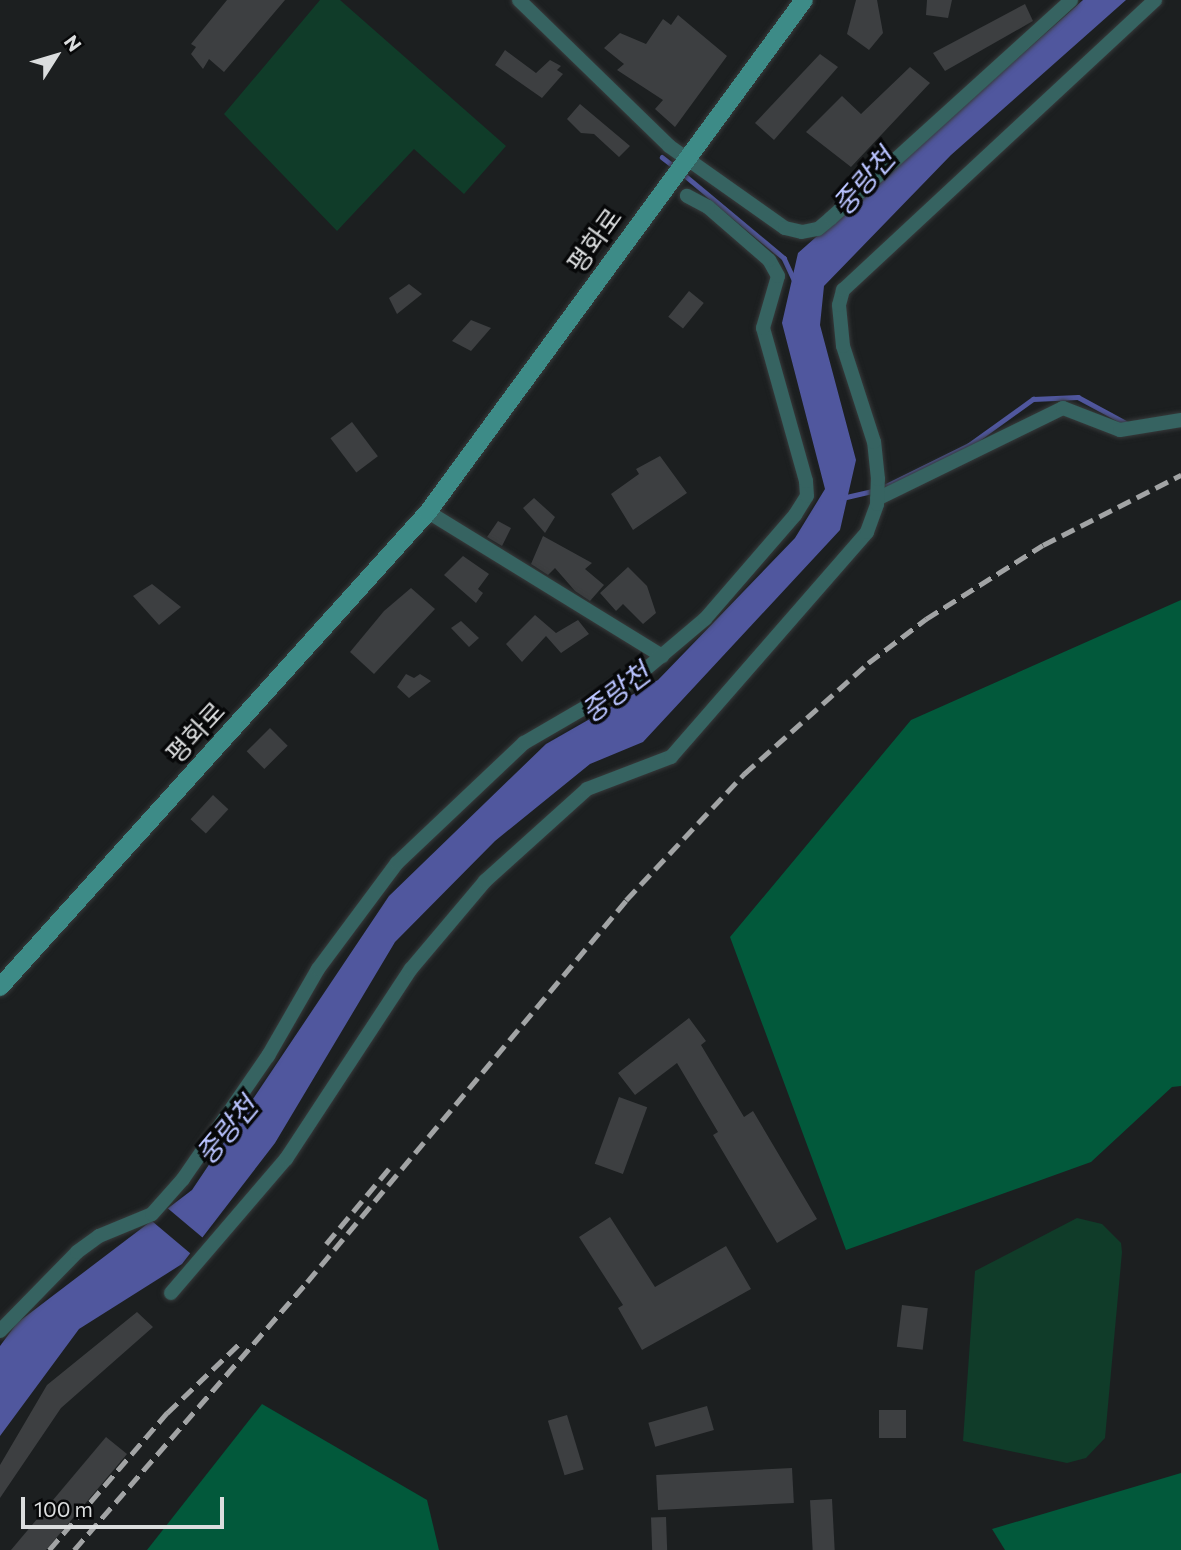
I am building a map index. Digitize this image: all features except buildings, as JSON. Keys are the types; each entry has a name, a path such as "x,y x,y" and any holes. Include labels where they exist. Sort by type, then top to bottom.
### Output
{"main road":[{"name":"평화로","path":"0,987 428,512 804,0"}],"street":[{"path":"519,0 681,166 785,228 802,232 818,229 1071,0"},
{"path":"172,1293 286,1159 411,969 485,881 587,789 671,757 867,532 878,490 874,442 843,346 839,304 843,290 1155,0"},
{"path":"0,1331 76,1252 99,1236 152,1214 183,1179 268,1056 318,969 397,863 524,743 606,698 662,656 705,619 807,496 793,424 763,328 778,275 759,252 708,206 687,196"},
{"path":"878,490 1063,408 1119,430 1181,420"},
{"path":"428,512 662,656"}],"green space":[{"path":"320,0 340,0 506,146 464,194 414,149 337,231 224,114"},
{"path":"1181,600 1181,1086 1172,1087 1091,1162 846,1250 730,937 911,720"},
{"path":"1077,1218 1102,1224 1121,1243 1105,1438 1086,1458 1067,1463 963,1441 975,1271"},
{"path":"262,1404 427,1500 439,1550 147,1550"},
{"path":"1181,1473 1181,1550 1005,1550 992,1529"}],"water":[{"name":"중랑천","path":"1083,0 1126,0 951,155 824,286 820,325 856,460 840,530 643,742 590,764 495,841 395,942 275,1143 182,1264 79,1329 0,1436 0,1346 17,1323 192,1190 389,896 546,744 658,680 795,538 825,489 782,323 798,253"}],"pier":[{"path":"165,1206 205,1239 192,1255 152,1221"}],"waterway":[{"path":"662,157 675,167"},
{"path":"682,173 784,258 795,282"},
{"path":"842,498 880,489 969,445 1033,399 1078,397 1126,423"}],"railway":[{"path":"74,1550 307,1282 626,900 744,774 868,663 926,619 1043,545 1181,475"},
{"path":"326,1244 391,1166"},
{"path":"49,1550 167,1413 241,1342"}]}
